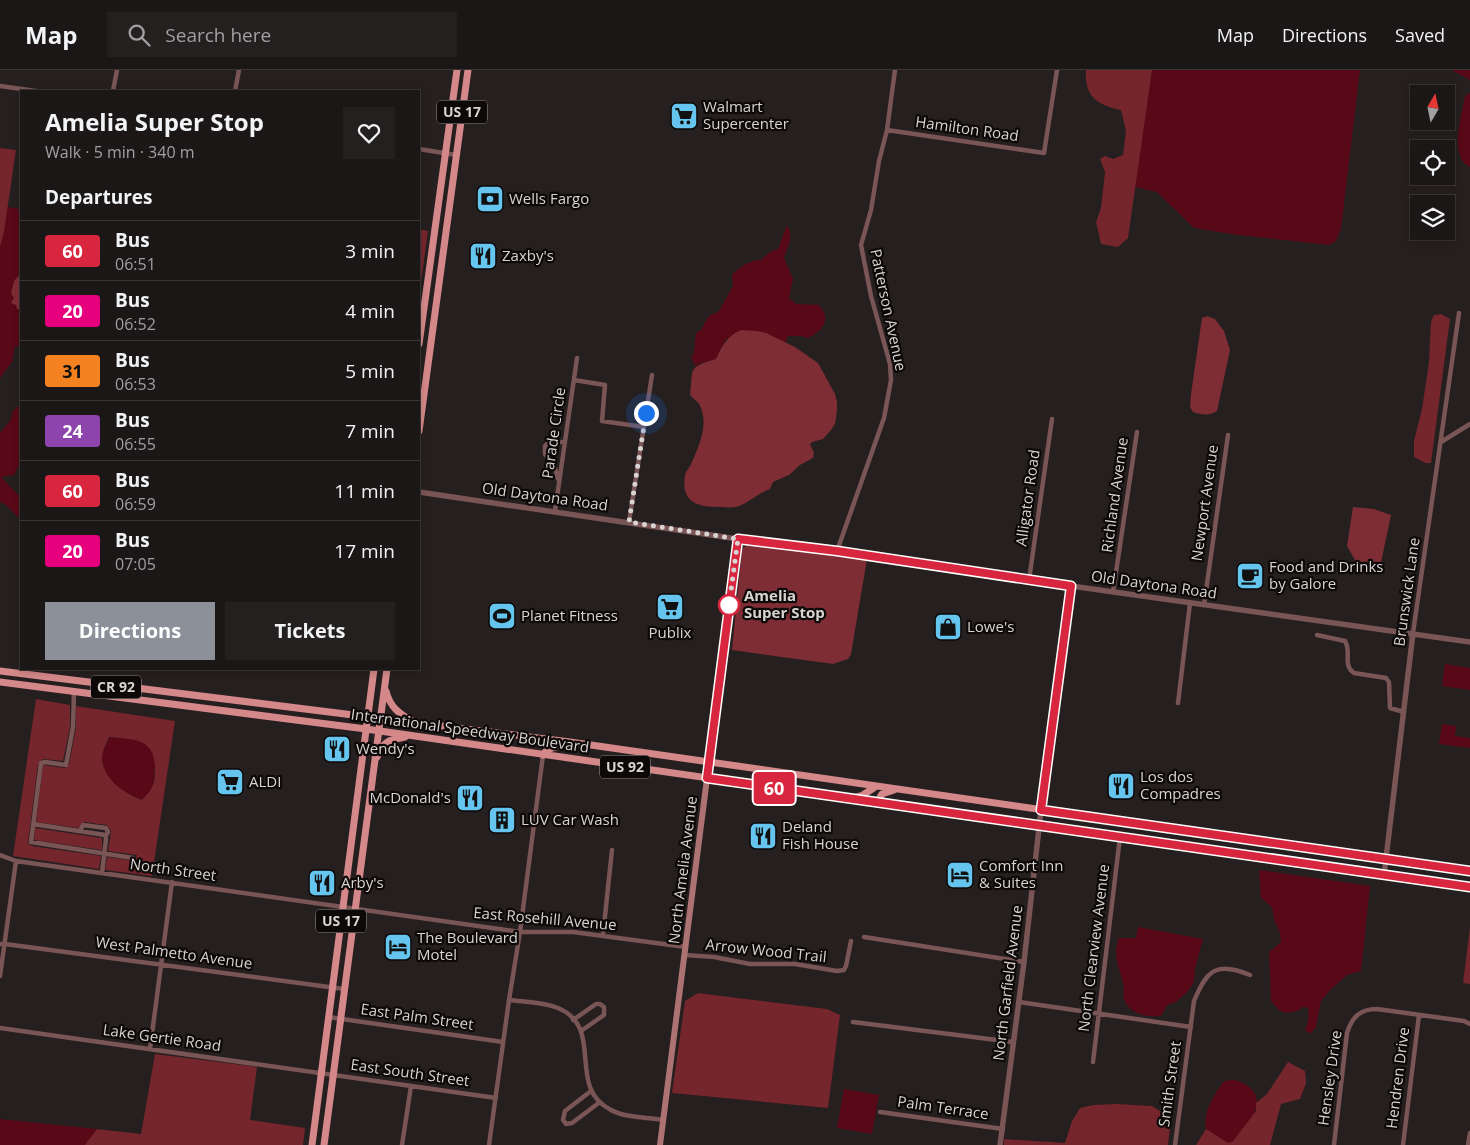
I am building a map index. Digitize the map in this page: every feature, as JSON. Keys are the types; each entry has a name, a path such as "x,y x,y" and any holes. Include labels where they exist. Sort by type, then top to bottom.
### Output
{"main road":[{"name":"US 17","path":"420,337 457,70"},
{"name":"US 17","path":"420,423 468,70"},
{"path":"425,298 427,314 433,323"},
{"path":"422,324 428,330 430,341"},
{"name":"US 17","path":"312,1145 374,670"},
{"name":"US 17","path":"324,1145 387,670"},
{"name":"International Speedway Boulevard","path":"0,671 380,720 570,742 1470,871"},
{"path":"31,686 34,676"},
{"name":"International Speedway Boulevard","path":"0,682 366,729 1470,887"},
{"path":"384,685 388,699 394,709 400,715 419,724"},
{"path":"117,697 119,687"},
{"path":"192,707 197,697"},
{"path":"250,703 253,715"},
{"path":"314,722 316,711"},
{"name":"US 92","path":"375,761 387,741 410,736"},
{"path":"543,755 554,746 570,742"},
{"name":"North Amelia Avenue","path":"660,1145 709,763"},
{"path":"851,799 863,795 875,786"},
{"path":"877,803 882,794 896,790"}],"street":[{"path":"113,90 116,70"},
{"path":"236,90 239,70"},
{"name":"Patterson Avenue","path":"837,551 884,418 891,380 890,364 871,296 861,245 871,210 887,130 895,70"},
{"name":"Hamilton Road","path":"887,130 1044,153 1057,70"},
{"path":"0,86 29,90"},
{"path":"420,149 456,155"},
{"name":"Brunswick Lane","path":"1384,875 1413,633 1459,313"},
{"name":"Parade Circle","path":"555,511 577,358"},
{"path":"629,522 652,375"},
{"path":"574,380 605,385 602,421 644,428"},
{"name":"Alligator Road","path":"1029,580 1052,419"},
{"path":"1441,442 1470,424"},
{"name":"Richland Avenue","path":"1113,592 1137,432"},
{"name":"Newport Avenue","path":"1204,605 1228,435"},
{"path":"559,484 555,468 545,454 545,446 549,442 565,442"},
{"name":"Old Daytona Road","path":"420,492 1470,642"},
{"name":"North Amelia Avenue","path":"709,763 738,539"},
{"name":"North Garfield Avenue","path":"1000,1145 1024,962 1041,810 1071,586"},
{"path":"1178,703 1190,603"},
{"path":"1317,635 1345,641 1348,648 1347,665 1350,671 1386,678 1389,682 1390,708 1404,712"},
{"path":"74,692 73,727 66,764 41,763 31,841 32,843 134,858"},
{"path":"490,1145 543,755"},
{"path":"33,824 106,836 102,872"},
{"path":"353,824 365,826"},
{"name":"North Clearview Avenue","path":"1093,1062 1120,837"},
{"path":"603,935 612,850"},
{"name":"North Street","path":"0,855 16,861 342,908"},
{"path":"0,976 2,944 16,861"},
{"path":"150,1050 172,882"},
{"name":"East Rosehill Avenue","path":"342,908 520,932 573,932 686,947"},
{"path":"864,937 1024,962"},
{"name":"Arrow Wood Trail","path":"685,956 714,956 750,964 795,964 837,971 844,970 846,966 851,941"},
{"name":"West Palmetto Avenue","path":"2,944 344,989"},
{"name":"Smith Street","path":"1175,1145 1194,1001 1201,984 1210,972 1217,969 1236,969 1250,974"},
{"path":"509,1000 559,1009 573,1020 581,1031 585,1048 585,1075 591,1091 609,1110 663,1120"},
{"path":"1019,1002 1190,1027"},
{"path":"573,1020 596,1004 604,1007 604,1015 581,1031"},
{"name":"Hensley Drive","path":"1334,1145 1347,1033 1350,1023 1356,1016 1368,1009 1419,1015"},
{"path":"1419,1015 1464,1021 1470,1024"},
{"name":"Hendren Drive","path":"1403,1145 1419,1015"},
{"name":"East Palm Street","path":"328,1018 503,1042"},
{"path":"853,1022 1013,1042"},
{"name":"Lake Gertie Road","path":"0,1028 321,1072"},
{"name":"East South Street","path":"321,1072 496,1098"},
{"path":"402,1145 411,1086"},
{"path":"591,1091 565,1111 562,1120 566,1124 572,1123 600,1102"},
{"name":"Palm Terrace","path":"880,1112 1003,1128"},
{"path":"1468,1145 1470,1134"}],"shaded area":[{"path":"1086,70 1152,70 1128,238 1118,247 1101,244 1096,222 1101,208 1105,172 1100,159 1105,156 1113,159 1123,155 1126,131 1121,110 1099,102 1090,93 1087,87"},
{"path":"1152,70 1360,70 1341,229 1336,241 1329,245 1194,228 1157,192 1135,187"},
{"path":"1452,70 1470,70 1470,80"},
{"path":"1470,93 1470,167 1463,162 1460,154 1458,134 1465,96"},
{"path":"0,148 16,150 4,232 0,247"},
{"path":"7,207 20,209 20,274 18,276 15,298 17,309 20,309 20,347 15,346 12,362 0,378 0,247"},
{"path":"787,225 790,237 784,258 793,279 789,298 796,304 819,305 825,315 822,328 808,338 788,336 785,343 766,333 726,339 716,359 698,364 696,367 691,357 694,353 696,333 701,330 708,317 719,311 733,286 732,275 745,264 761,260 770,252 778,249"},
{"path":"420,229 428,231 420,290"},
{"path":"20,274 20,309 17,309 16,305 11,303 14,298 11,293 14,281"},
{"path":"1441,314 1450,319 1431,463 1425,463 1414,457 1414,441 1422,409 1429,362 1431,322 1434,315"},
{"path":"1207,316 1215,319 1224,331 1230,350 1217,411 1211,414 1199,414 1193,412 1190,407 1191,394 1202,318"},
{"path":"741,330 766,333 795,347 818,363 835,394 837,411 835,424 823,439 810,444 814,453 813,458 800,465 789,475 773,482 770,489 736,507 702,505 691,500 685,491 684,484 686,472 702,435 704,420 699,405 690,395 692,374 696,367 716,359 720,350 732,335"},
{"path":"20,405 20,464 14,475 1,477 20,497 20,519 5,504 0,502 0,433 10,421 13,411"},
{"path":"1353,507 1374,509 1391,515 1379,572 1363,574 1347,546"},
{"path":"749,543 867,559 851,654 848,659 833,664 732,650 742,549"},
{"path":"1445,664 1470,668 1470,690 1442,686"},
{"path":"36,699 70,705 70,727 63,761 43,759 38,764 28,843 32,846 101,856 99,869 13,856"},
{"path":"76,706 175,721 152,876 105,870 107,857 135,861 137,855 108,851 111,831 107,825 84,822 78,828 36,822 43,765 65,768 69,765 76,727","holes":["109,737 141,742 151,751 154,758 154,780 151,789 142,800 122,790 111,780 107,773 102,759"]},
{"path":"1442,724 1456,726 1455,736 1470,738 1470,748 1439,744"},
{"path":"110,737 139,740 152,749 155,767 153,786 143,800 129,794 116,785 107,773 102,756"},
{"path":"35,828 102,838 102,850 34,840"},
{"path":"1259,870 1370,886 1361,971 1347,975 1329,991 1321,1001 1316,1027 1311,1033 1305,1029 1308,1019 1308,1008 1303,1007 1297,1011 1285,1013 1279,1010 1271,1001 1269,952 1281,942 1273,911 1270,905 1261,898"},
{"path":"1138,927 1203,939 1195,969 1194,982 1188,991 1176,1002 1167,1005 1162,1015 1141,1015 1132,1010 1124,1000 1124,985 1116,956 1117,945 1119,938 1136,938"},
{"path":"1470,927 1470,984 1463,983"},
{"path":"698,993 827,1009 840,1015 828,1108 672,1093 685,1001"},
{"path":"155,1054 257,1067 250,1120 305,1128 303,1145 85,1145 97,1129 141,1134"},
{"path":"1288,1062 1305,1071 1306,1083 1300,1099 1281,1104 1270,1145 1196,1145 1206,1129 1228,1143 1233,1141 1256,1111 1256,1103 1267,1094"},
{"path":"1234,1080 1244,1084 1253,1091 1256,1095 1257,1105 1248,1123 1233,1141 1228,1143 1206,1129 1205,1123 1210,1104 1220,1086 1224,1081"},
{"path":"844,1089 879,1095 872,1134 837,1128"},
{"path":"1093,1105 1152,1106 1171,1118 1168,1145 1004,1145 1004,1139 1065,1143 1072,1121 1080,1108"},
{"path":"0,1119 97,1129 85,1145 0,1145"}],"bus line":[{"name":"60","path":"1470,871 1041,810 1071,586 837,551 738,539 707,778 1470,887"}],"place":[{"name":"Walmart Supercenter","path":"684,116"},
{"name":"Wells Fargo","path":"490,199"},
{"name":"Zaxby's","path":"483,256"},
{"name":"Food and Drinks by Galore","path":"1250,576"},
{"name":"Amelia Super Stop","path":"729,605"},
{"name":"Publix","path":"670,607"},
{"name":"Planet Fitness","path":"502,616"},
{"name":"Lowe's","path":"948,627"},
{"name":"Wendy's","path":"337,749"},
{"name":"ALDI","path":"230,782"},
{"name":"Los dos Compadres","path":"1121,786"},
{"name":"McDonald's","path":"470,798"},
{"name":"LUV Car Wash","path":"502,820"},
{"name":"Deland Fish House","path":"763,836"},
{"name":"Comfort Inn & Suites","path":"960,875"},
{"name":"Arby's","path":"322,883"},
{"name":"The Boulevard Motel","path":"398,947"}],"route":[{"path":"646,413 629,522 738,539 729,605"}]}
